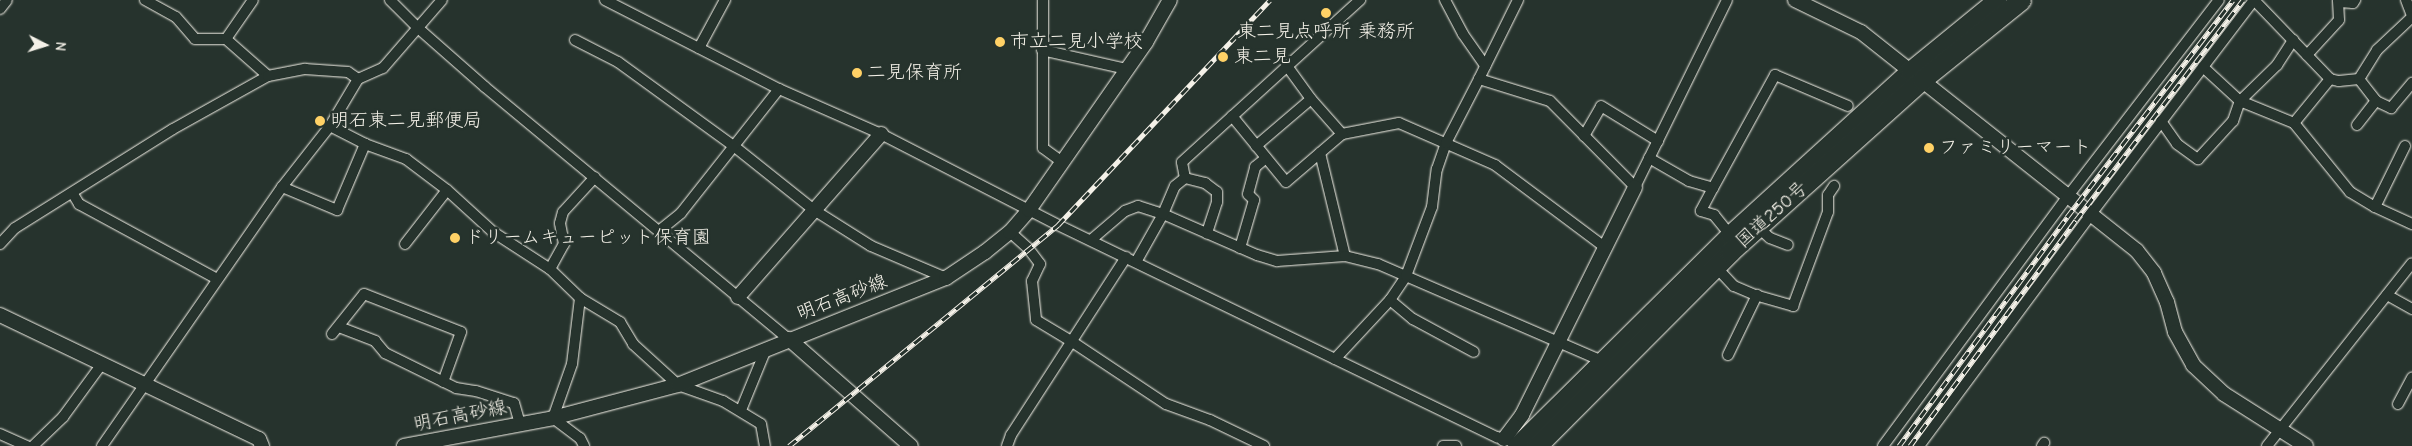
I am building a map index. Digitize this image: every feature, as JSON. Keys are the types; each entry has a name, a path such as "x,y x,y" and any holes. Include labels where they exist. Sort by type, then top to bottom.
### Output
{"highway":[{"name":"国道250号","path":"1537,446 1716,267 1997,0"},
{"name":"国道250号","path":"1511,444 1602,361 1730,235 1916,76 2020,0"}],"street":[{"path":"0,10 7,0"},
{"path":"145,0 176,17 194,39 226,40 268,76"},
{"path":"226,40 253,0"},
{"path":"390,0 418,28 789,339 911,446"},
{"path":"102,446 282,187 330,126 358,79 383,68 442,0"},
{"path":"605,0 779,89 881,134 1029,210 1511,444 1522,415 1727,0"},
{"path":"699,48 725,0"},
{"path":"1043,0 1043,148 1062,162"},
{"name":"明石高砂線","path":"404,446 554,418 678,385 789,339 946,278 985,252 1010,232 1029,210 1146,42 1170,0"},
{"path":"1185,178 1182,162 1360,0"},
{"path":"1445,0 1463,34 1485,66"},
{"path":"1335,359 1390,300 1406,276 1432,207 1437,169 1446,143 1518,0"},
{"path":"1794,0 1860,32 2137,251 2154,273 2167,302 2175,332 2193,365 2224,394 2306,446"},
{"path":"1883,446 2068,196 2219,0"},
{"path":"1919,446 2091,214 2254,0 2330,79 2359,79"},
{"path":"2307,55 2339,20 2338,1 2352,3 2355,0"},
{"path":"2359,79 2377,50 2412,16 2406,0"},
{"path":"575,40 618,62 735,147 814,210 871,246 946,278"},
{"path":"2161,122 2176,144 2198,159 2233,121 2240,101 2277,66 2293,40"},
{"path":"1042,50 1126,69"},
{"path":"1288,66 1311,99 1342,134"},
{"path":"2203,67 2240,101 2294,124 2350,192 2375,207 2412,224"},
{"path":"0,244 15,228 73,194 173,129 268,76 306,69 348,72 358,79"},
{"path":"1730,235 1714,215 1701,211 1775,75 1848,106"},
{"path":"1479,78 1550,100 1634,187"},
{"path":"2294,124 2330,79"},
{"path":"2359,79 2376,101 2391,108 2412,83"},
{"path":"659,231 681,213 779,89"},
{"path":"1256,146 1311,99"},
{"path":"2357,125 2376,101"},
{"path":"1584,136 1601,106 1658,141"},
{"path":"1232,116 1286,182 1342,134 1399,123 1495,165 1606,248"},
{"path":"330,126 366,144 406,159 447,190 493,232 550,269 580,298 620,322 632,344 678,385 741,410 762,424 765,446"},
{"path":"738,296 881,134"},
{"path":"282,187 337,210 366,144"},
{"path":"2375,207 2406,146"},
{"path":"1320,153 1344,256"},
{"path":"1240,248 1254,200 1248,194 1255,167 1266,158"},
{"path":"1649,158 1689,181 1713,188"},
{"path":"550,269 564,244 560,223 563,212 595,177"},
{"path":"1007,446 1011,435 1071,341 1163,214 1175,186 1185,178"},
{"path":"1185,178 1205,183 1217,192 1217,202 1207,233"},
{"path":"1716,267 1734,286 1757,296 1793,306 1828,212 1828,195 1834,186"},
{"path":"405,244 447,190"},
{"path":"73,194 79,204 217,279"},
{"path":"1091,240 1125,211 1138,206 1163,214 1240,248 1277,261 1344,256 1378,264 1602,361"},
{"path":"1758,227 1770,238 1788,245"},
{"path":"1010,232 1028,248 1040,264 1032,281 1036,320 1166,404 1210,420 1264,446"},
{"path":"2268,446 2412,263"},
{"path":"443,382 461,332 364,294 335,330 375,341 385,353 443,382 456,388 476,390 514,404 520,424"},
{"path":"2387,295 2412,309"},
{"path":"1728,355 1757,296"},
{"path":"580,298 572,364 554,418 580,438 584,446"},
{"path":"1390,300 1413,319 1474,352"},
{"path":"0,316 259,439 262,446"},
{"path":"741,410 766,349"},
{"path":"33,446 63,417 101,364"},
{"path":"2398,404 2412,378"},
{"path":"0,434 27,446"},
{"path":"1443,446 1456,446"}],"railway":[{"path":"789,446 1058,225 1270,0"},
{"path":"1899,446 2067,217 2233,0"},
{"path":"1910,446 2076,220 2243,0"}],"place":[{"name":"東二見点呼所 乗務所","path":"1326,13"},
{"name":"市立二見小学校","path":"1000,42"},
{"name":"東二見","path":"1223,57"},
{"name":"二見保育所","path":"857,73"},
{"name":"明石東二見郵便局","path":"320,121"},
{"name":"ファミリーマート","path":"1929,148"},
{"name":"ドリームキューピット保育園","path":"455,238"}]}
